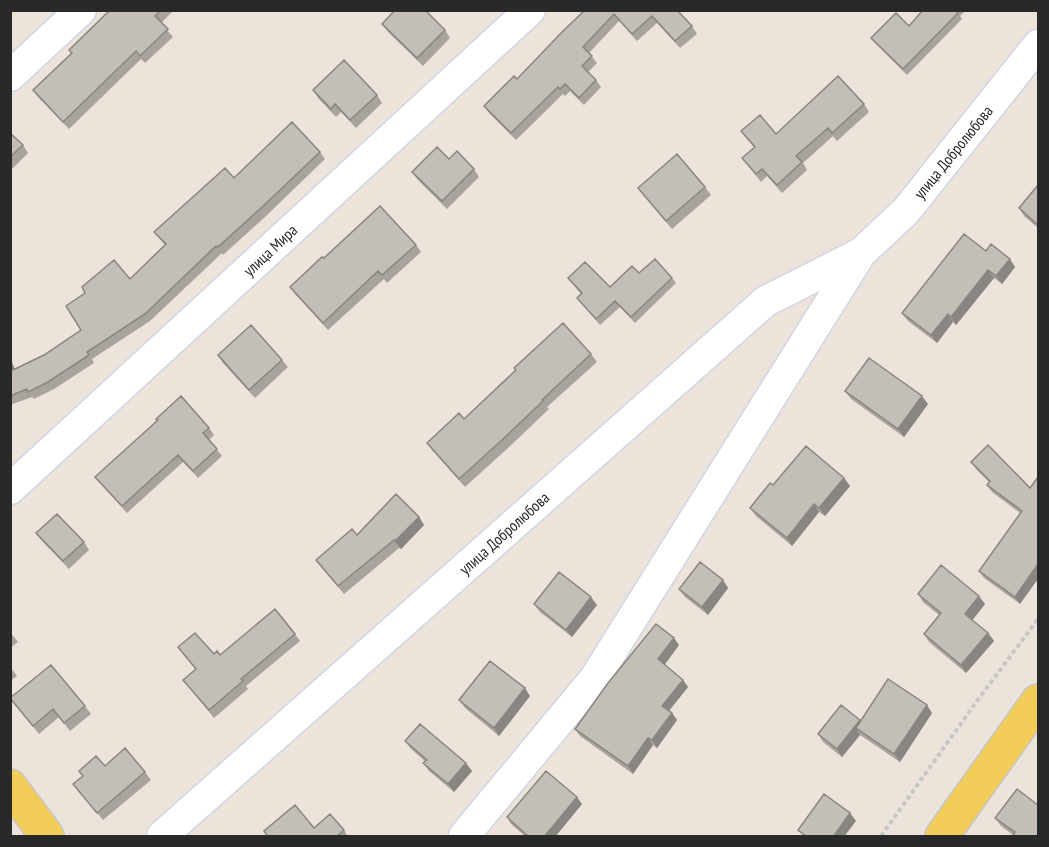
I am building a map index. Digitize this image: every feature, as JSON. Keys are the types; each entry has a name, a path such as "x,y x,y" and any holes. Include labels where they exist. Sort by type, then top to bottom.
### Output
{"main road":[{"path":"942,837 1038,701"},
{"path":"10,786 47,837"}],"street":[{"path":"10,75 81,10"},
{"name":"улица Мира","path":"10,489 530,10"},
{"name":"улица Добролюбова","path":"464,837 595,678 861,253 906,211 1038,45"},
{"name":"улица Добролюбова","path":"162,837 766,301 861,253"}],"path":[{"path":"881,837 1038,619"}],"building":[{"path":"110,10 161,10 155,16 168,29 140,56 136,51 63,122 33,90 72,53 69,50"},
{"path":"395,10 425,10 445,30 417,58 382,24"},
{"path":"585,10 677,10 692,26 675,41 652,16 632,34 614,14 583,47 592,56 582,66 596,80 579,98 565,84 560,89 558,87 511,133 484,106 514,76 517,79"},
{"path":"923,10 955,10 958,13 903,69 871,38 896,13 909,26"},
{"path":"344,60 377,95 350,120 335,104 331,109 313,90"},
{"path":"838,76 864,104 832,133 828,128 796,156 802,162 777,185 762,169 756,174 742,158 755,147 741,131 760,115 776,134"},
{"path":"292,122 320,152 145,314 87,352 89,355 48,382 28,392 27,389 10,396 10,364 13,370 44,355 81,330 66,306 85,293 82,287 114,260 130,279 166,244 154,232 225,168 234,178"},
{"path":"10,133 23,145 10,157"},
{"path":"437,147 449,159 457,151 474,169 442,201 412,172"},
{"path":"677,154 705,187 666,221 638,188"},
{"path":"1038,185 1038,225 1019,208"},
{"path":"380,206 416,245 382,275 378,271 323,323 290,287"},
{"path":"964,234 986,251 991,244 1010,259 996,276 988,270 951,317 948,314 931,335 902,313"},
{"path":"655,259 672,278 631,317 615,301 596,319 577,298 582,293 568,278 585,262 610,287 632,266 639,273"},
{"path":"563,323 591,354 459,479 427,443 459,413 464,419 516,370 514,368"},
{"path":"251,325 282,360 249,390 218,355"},
{"path":"869,358 922,396 898,429 845,391"},
{"path":"181,396 209,428 203,433 217,449 193,471 178,455 122,506 95,477"},
{"path":"988,445 1030,488 1038,477 1038,564 1015,597 979,571 1022,511 987,485 990,481 971,462"},
{"path":"806,446 844,478 819,508 814,504 787,538 750,508 770,483 773,485"},
{"path":"396,494 419,517 395,541 338,586 316,560 352,529 357,535"},
{"path":"57,514 84,542 63,561 36,533"},
{"path":"700,562 723,580 702,607 679,589"},
{"path":"941,565 979,596 965,614 988,633 961,665 924,634 941,613 918,594"},
{"path":"559,572 591,597 566,630 534,604"},
{"path":"275,609 295,634 241,679 243,681 209,710 183,680 196,669 178,647 195,633 214,654 217,651 220,655"},
{"path":"656,624 674,638 658,659 683,680 662,706 672,713 652,740 648,738 628,766 575,729 608,683"},
{"path":"490,661 525,688 494,728 459,700"},
{"path":"51,665 85,706 64,723 53,709 33,726 10,698"},
{"path":"888,679 927,705 894,754 856,728"},
{"path":"841,705 860,720 837,749 818,734"},
{"path":"420,724 466,763 448,784 423,763 427,760 405,741"},
{"path":"125,748 145,772 97,813 73,784 83,776 79,771 96,756 105,766"},
{"path":"546,771 577,797 544,837 529,837 507,817"},
{"path":"1017,789 1038,805 1038,837 1012,837 1015,832 995,818"},
{"path":"824,794 850,813 833,837 807,837 798,830"},
{"path":"295,805 314,828 330,814 344,830 336,837 268,837 264,831"}]}
